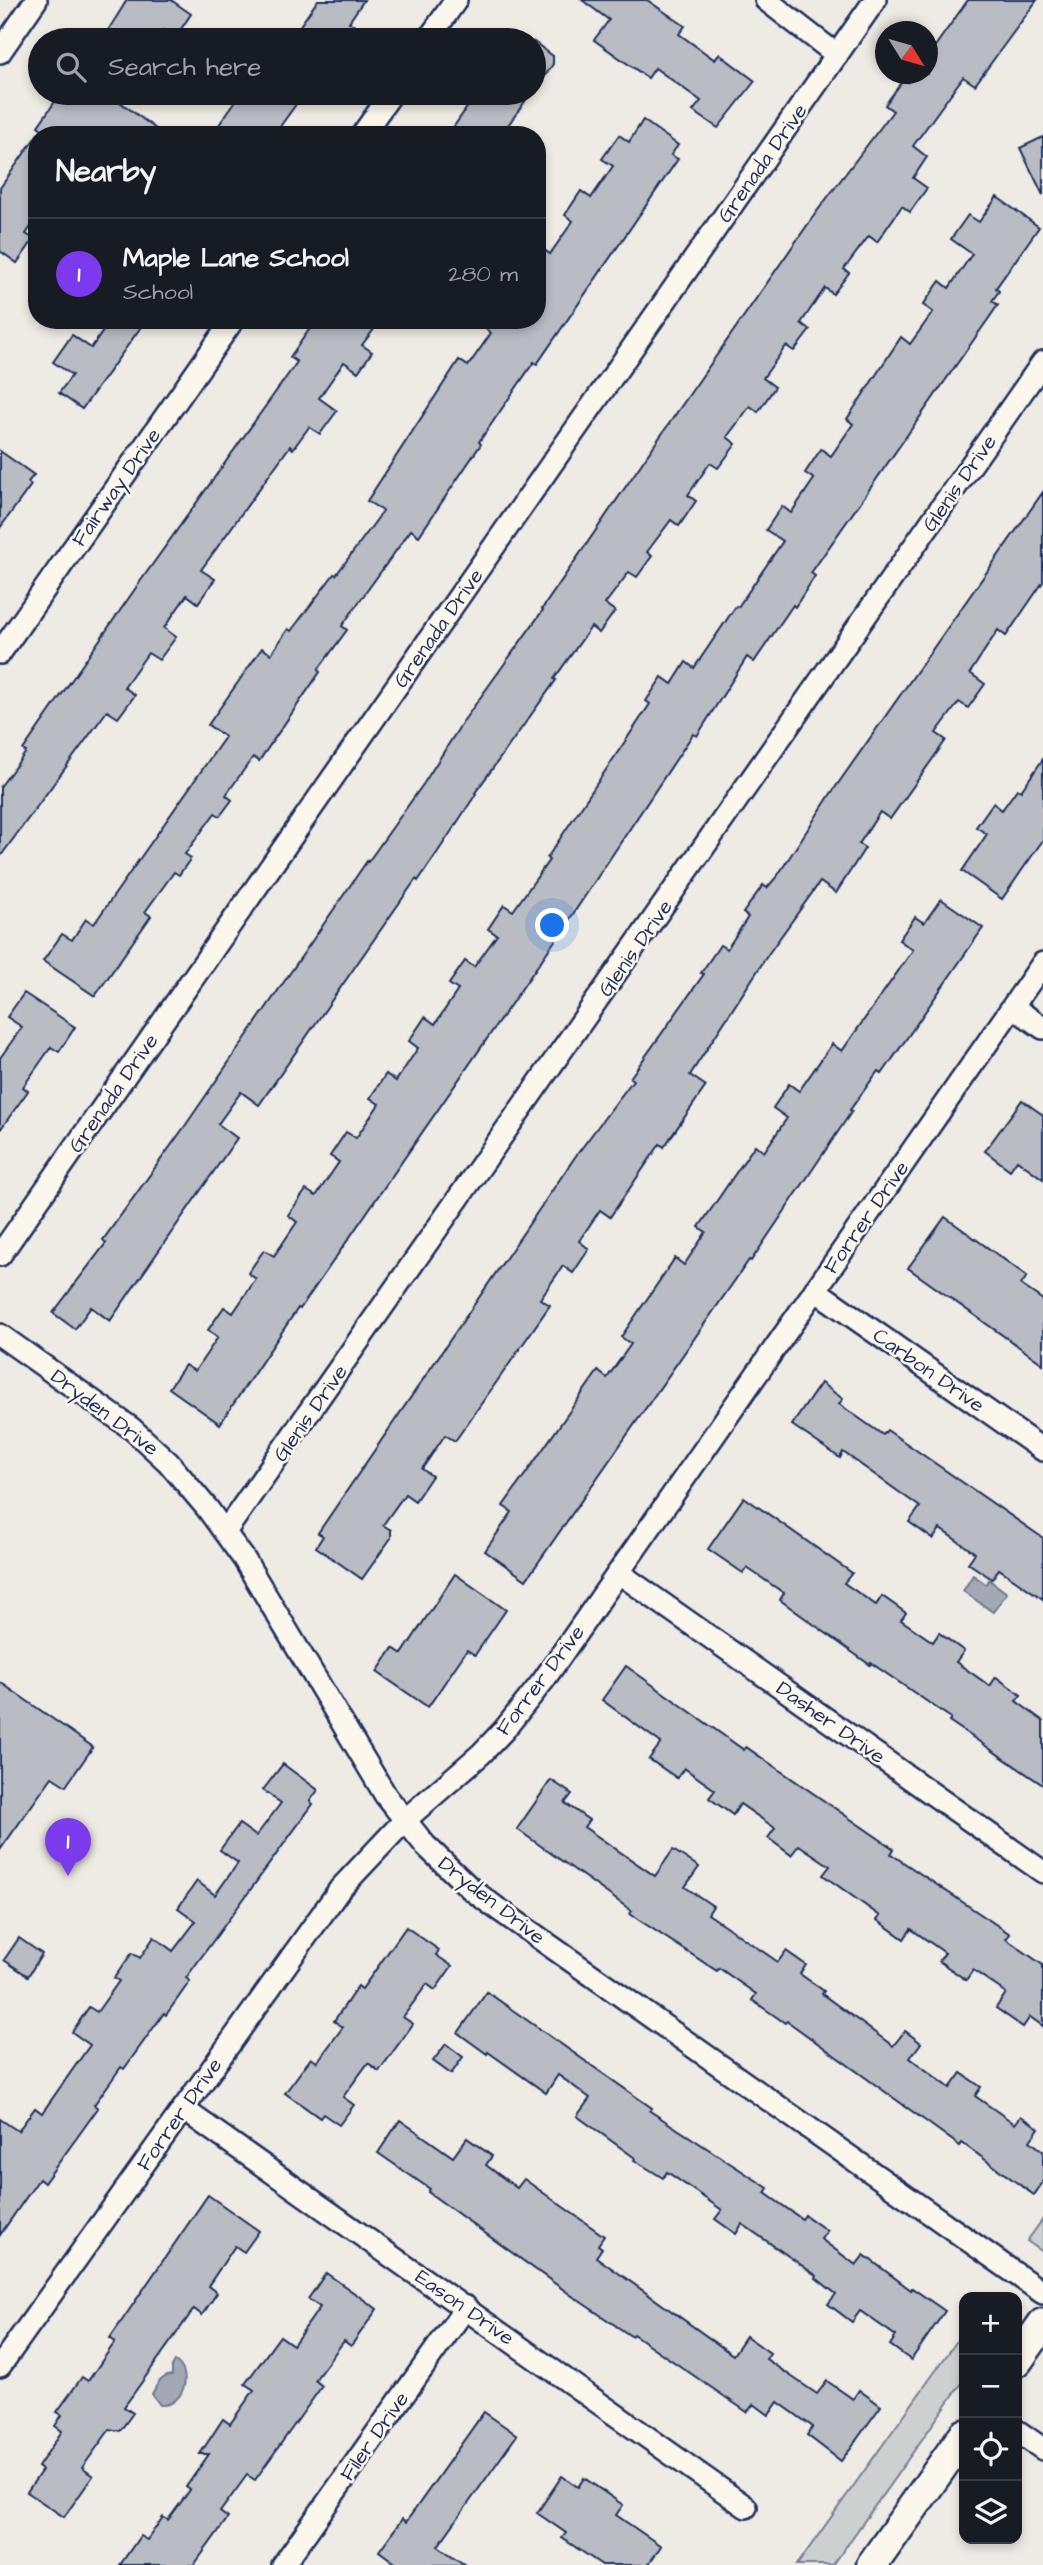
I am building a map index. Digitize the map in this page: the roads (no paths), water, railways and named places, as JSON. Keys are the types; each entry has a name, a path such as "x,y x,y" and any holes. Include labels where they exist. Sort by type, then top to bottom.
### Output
{"main road":[{"path":"1021,2355 1043,2325"},
{"path":"872,2565 959,2442"}],"street":[{"path":"0,52 36,0"},
{"path":"436,28 456,0"},
{"path":"766,0 837,55"},
{"name":"Grenada Drive","path":"0,1255 875,0"},
{"path":"368,126 383,105"},
{"name":"Fairway Drive","path":"0,653 227,329"},
{"name":"Glenis Drive","path":"225,1532 1043,362"},
{"name":"Forrer Drive","path":"0,2366 340,1889 405,1820 454,1779 504,1730 543,1681 1043,963"},
{"path":"1013,1007 1043,1028"},
{"name":"Carbon Drive","path":"815,1290 1043,1450"},
{"name":"Dryden Drive","path":"0,1335 144,1438 176,1471 225,1532 261,1587 370,1772 405,1820 446,1865 495,1907 1043,2292"},
{"name":"Dasher Drive","path":"619,1573 1043,1872"},
{"name":"Eason Drive","path":"183,2109 746,2507"},
{"name":"Filer Drive","path":"283,2565 466,2307"},
{"path":"1022,2434 1043,2449"}],"place":[{"name":"Maple Lane School","path":"68,1876"}]}
